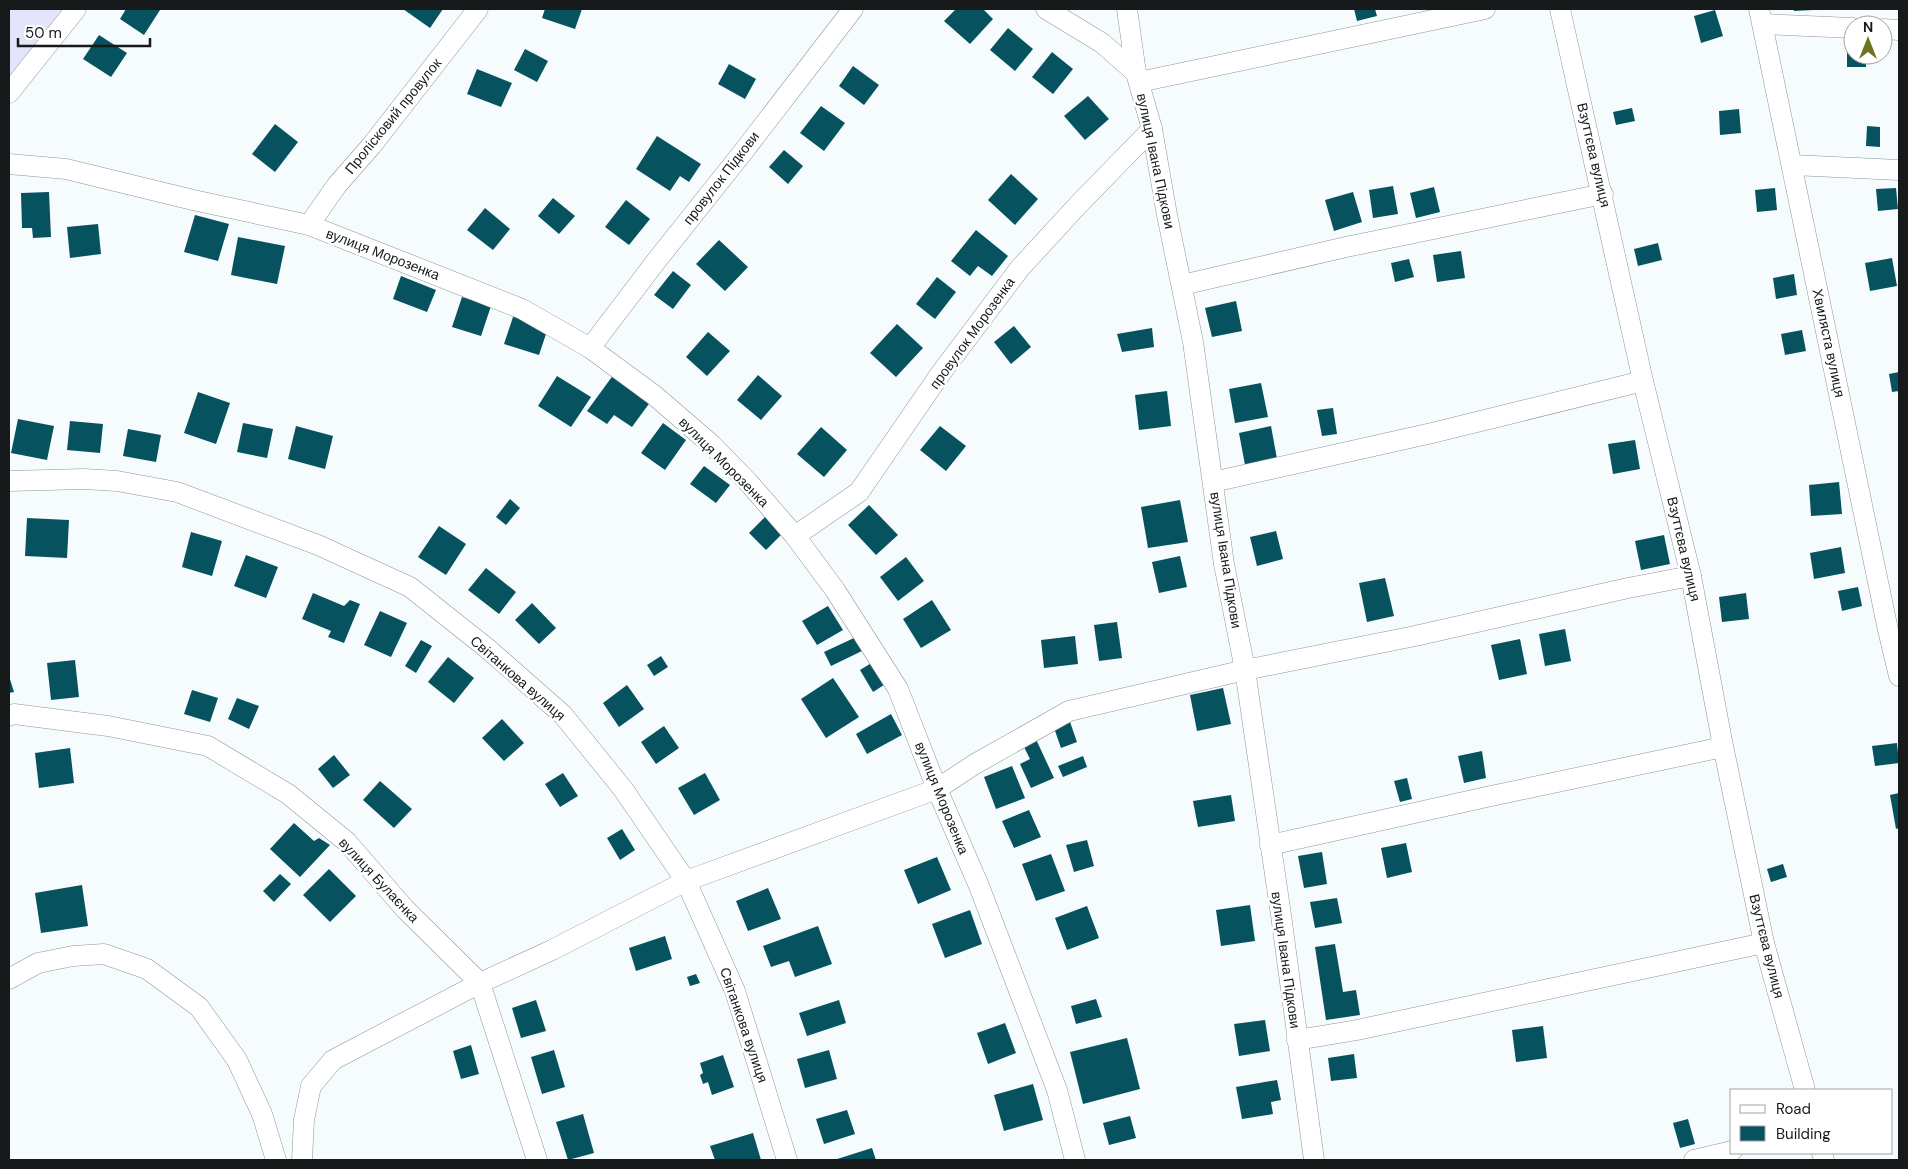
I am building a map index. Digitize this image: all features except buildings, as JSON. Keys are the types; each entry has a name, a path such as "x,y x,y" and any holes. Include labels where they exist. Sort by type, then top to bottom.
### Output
{"street":[{"path":"9,92 76,9"},
{"name":"Пролісковий провулок","path":"309,225 337,185 372,145 478,9"},
{"name":"провулок Підкови","path":"590,348 656,260 743,152 853,9"},
{"path":"1046,9 1102,43 1137,78 1486,9"},
{"name":"вулиця Івана Підкови","path":"1127,9 1137,78 1152,129 1193,342 1224,564 1244,670 1270,845 1314,1160"},
{"name":"Взуттєва вулиця","path":"1560,9 1603,194 1643,381 1691,576 1723,747 1764,943 1805,1089"},
{"path":"1761,16 1843,27"},
{"name":"Хвиляста вулиця","path":"1761,16 1792,165 1891,605 1899,676"},
{"name":"провулок Морозенка","path":"795,536 859,492 941,373 1020,268 1078,204 1152,129"},
{"name":"вулиця Морозенка","path":"9,164 66,169 135,184 193,200 309,225 522,309 590,348 654,395 712,446 748,482 795,536 835,590 898,689 937,789 979,886 1057,1090 1076,1160"},
{"path":"1792,165 1899,170"},
{"path":"1182,285 1346,247 1603,194"},
{"path":"1213,482 1432,433 1643,381"},
{"name":"Світанкова вулиця","path":"9,481 109,480 177,492 318,545 410,587 488,649 563,715 623,789 686,881 735,991 787,1160"},
{"path":"302,1160 304,1120 312,1086 333,1060 480,982 552,950 686,881 937,789 975,764 1069,712 1244,670 1415,636 1628,588 1691,576"},
{"name":"вулиця Булаєнка","path":"9,716 14,714 108,726 208,746 288,794 347,842 405,909 480,982 537,1160"},
{"path":"1270,845 1723,747"},
{"path":"1297,1040 1357,1030 1764,943"},
{"path":"9,979 38,963 73,956 104,954 147,969 199,1007 237,1060 262,1114 276,1160"},
{"path":"1694,1160 1730,1151"}],"shaded area":[{"path":"9,9 76,9 9,93"}]}
